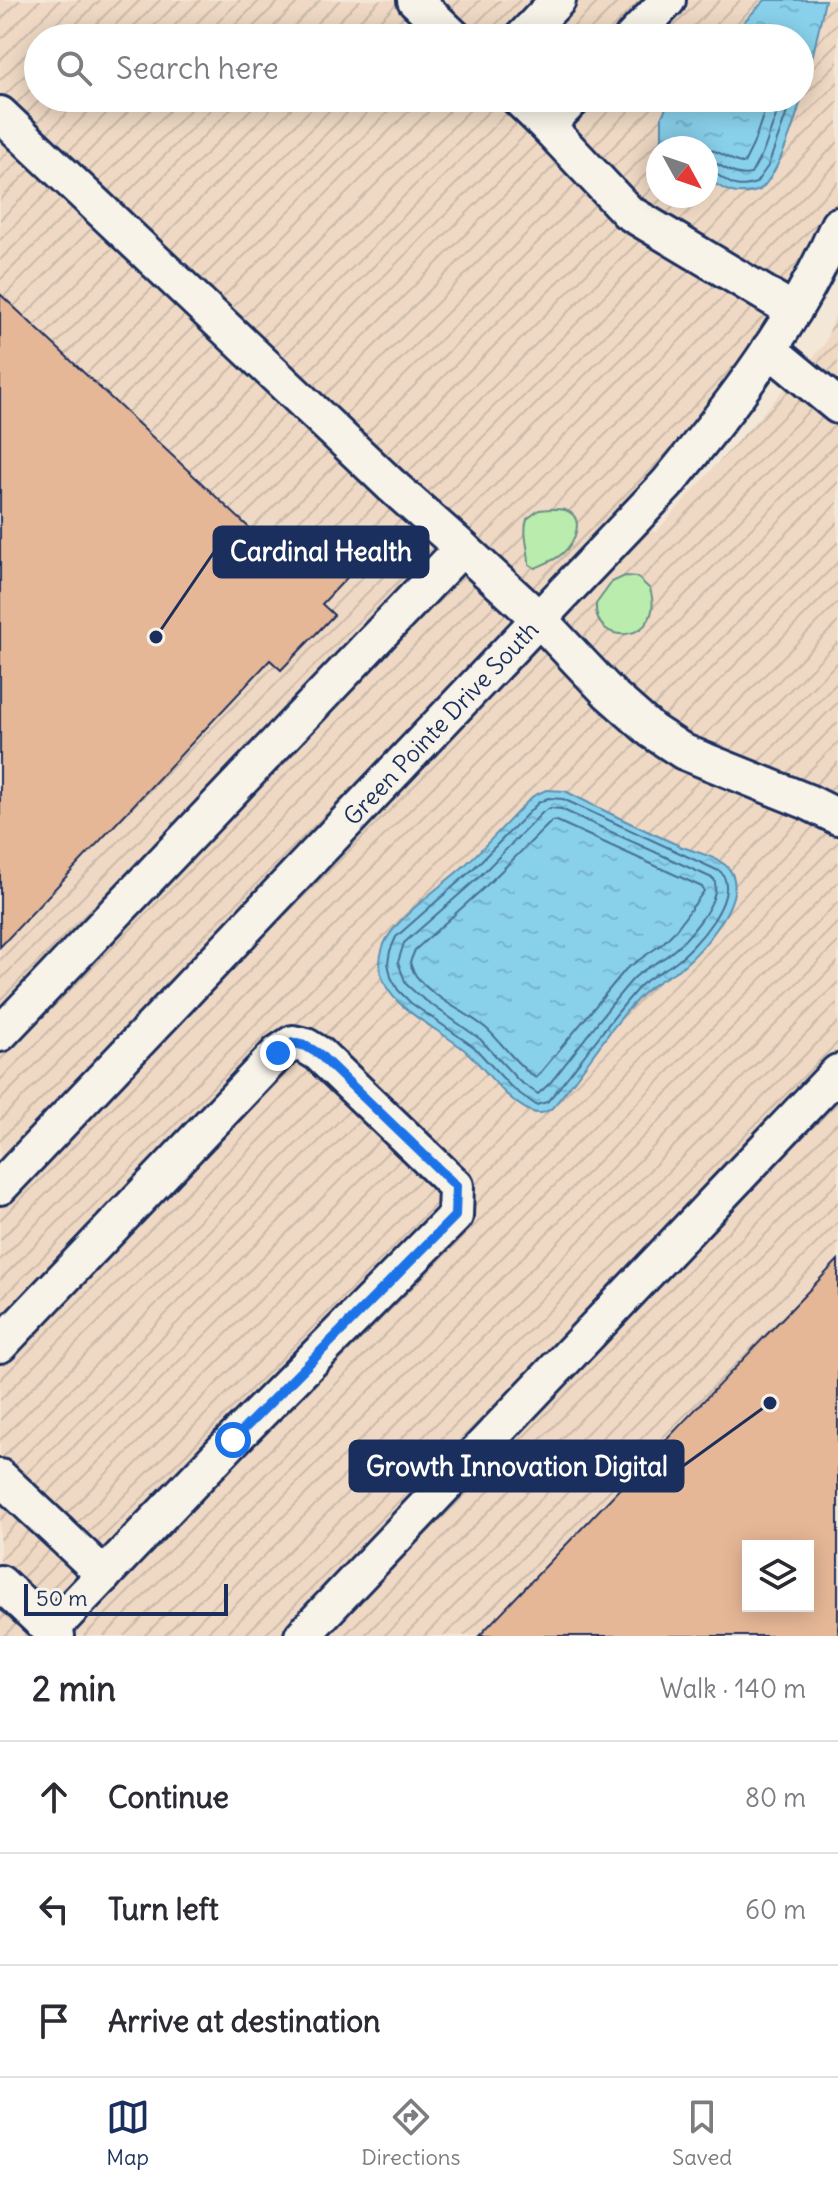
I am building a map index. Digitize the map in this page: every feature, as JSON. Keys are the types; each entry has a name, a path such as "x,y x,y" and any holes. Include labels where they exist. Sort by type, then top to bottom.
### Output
{"street":[{"path":"415,0 440,24"},
{"path":"535,24 558,0"},
{"path":"645,24 668,0"},
{"path":"532,112 628,212 794,311"},
{"path":"547,126 560,112"},
{"path":"0,114 391,485 540,620 609,693 652,731 684,752 838,817"},
{"name":"Green Pointe Drive South","path":"0,1187 667,484 738,396 794,311 838,225"},
{"path":"769,349 838,406"},
{"path":"0,1034 462,548"},
{"path":"0,1345 278,1053 293,1043 319,1054 456,1186 455,1216 233,1440 104,1575 54,1633 0,1583"},
{"path":"302,1636 838,1072"},
{"path":"0,1477 104,1575"}],"shaded area":[{"path":"0,0 838,0 838,225 638,517 655,533 824,345 838,307 838,1636 0,1636"}],"green space":[{"path":"539,510 565,510 571,513 577,524 571,543 563,553 535,568 529,564 525,530 527,519"},
{"path":"625,576 637,577 650,589 652,607 648,620 640,629 628,634 606,629 598,619 596,604 612,582"}],"water":[{"path":"765,0 825,0 814,48 814,24 742,24"},
{"path":"664,112 797,112 771,176 760,190 752,192 738,193 718,185 718,136 662,136"},
{"path":"546,790 565,791 666,840 713,858 729,869 734,880 728,909 710,938 688,962 635,1001 552,1108 539,1113 513,1100 468,1053 407,1010 384,982 380,966 383,947 396,926 473,858 533,796"}],"building":[{"path":"0,294 291,567 323,533 358,566 322,604 334,615 281,670 270,660 0,947"},
{"path":"838,1260 838,1636 479,1636"}],"place":[{"name":"Cardinal Health","path":"156,637"},
{"name":"Growth Innovation Digital","path":"770,1403"}],"route":[{"path":"233,1440 455,1216 456,1186 319,1054 293,1043 278,1053"}]}
